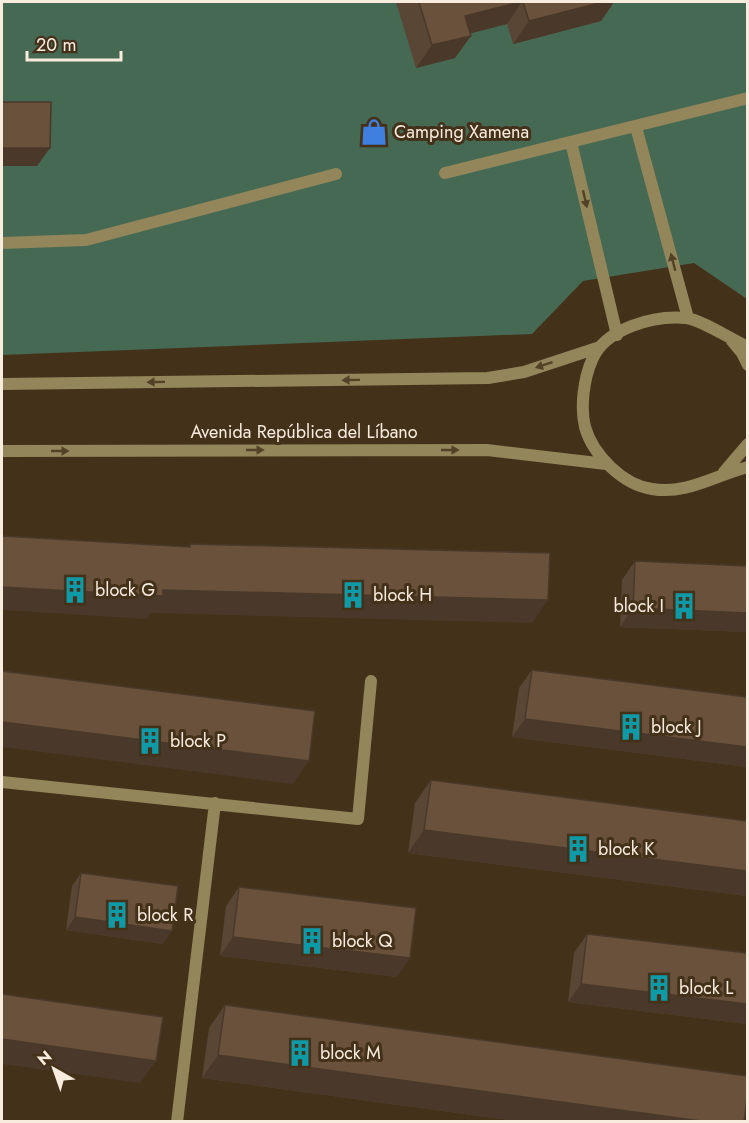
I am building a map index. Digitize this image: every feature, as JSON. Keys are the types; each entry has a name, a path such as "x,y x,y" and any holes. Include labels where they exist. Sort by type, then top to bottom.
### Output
{"street":[{"path":"445,173 747,98"},
{"path":"636,127 688,318"},
{"path":"572,142 617,335"},
{"path":"2,243 86,240 336,174"},
{"path":"2,384 489,378 524,372 600,347 648,319 688,318 747,347"},
{"path":"729,338 742,353 747,365"},
{"path":"600,347 592,359 583,396 585,427 606,464 626,480 652,490 695,488 724,473 747,467"},
{"path":"724,473 747,444"},
{"name":"Avenida República del Líbano","path":"2,451 487,450 606,464"},
{"path":"2,782 358,819 371,681"},
{"path":"177,1122 215,803"}],"green space":[{"name":"Camping Xamena","path":"2,2 747,2 747,299 694,263 583,281 532,334 2,355"}],"building":[{"path":"419,2 520,2 465,16 471,36 432,45"},
{"path":"523,2 603,2 529,21"},
{"path":"2,102 51,102 50,148 2,148"},
{"path":"2,536 190,547 190,544 550,553 548,600 163,590 163,596 2,587"},
{"path":"635,561 747,566 747,613 633,608"},
{"path":"532,670 747,697 747,747 525,719"},
{"path":"2,671 315,711 309,761 2,722"},
{"path":"431,780 747,821 747,871 424,830"},
{"name":"block R","path":"81,873 178,886 172,931 75,917"},
{"path":"239,887 416,908 410,958 233,937"},
{"path":"587,934 747,953 747,1004 581,984"},
{"path":"2,994 163,1017 156,1061 2,1039"},
{"path":"225,1005 747,1076 744,1122 708,1122 218,1055"}],"place":[{"name":"Camping Xamena","path":"374,132"},
{"name":"block G","path":"75,590"},
{"name":"block H","path":"353,595"},
{"name":"block I","path":"684,606"},
{"name":"block J","path":"631,727"},
{"name":"block P","path":"150,741"},
{"name":"block K","path":"578,849"},
{"name":"block R","path":"117,915"},
{"name":"block Q","path":"312,941"},
{"name":"block L","path":"659,988"},
{"name":"block M","path":"300,1053"}]}
